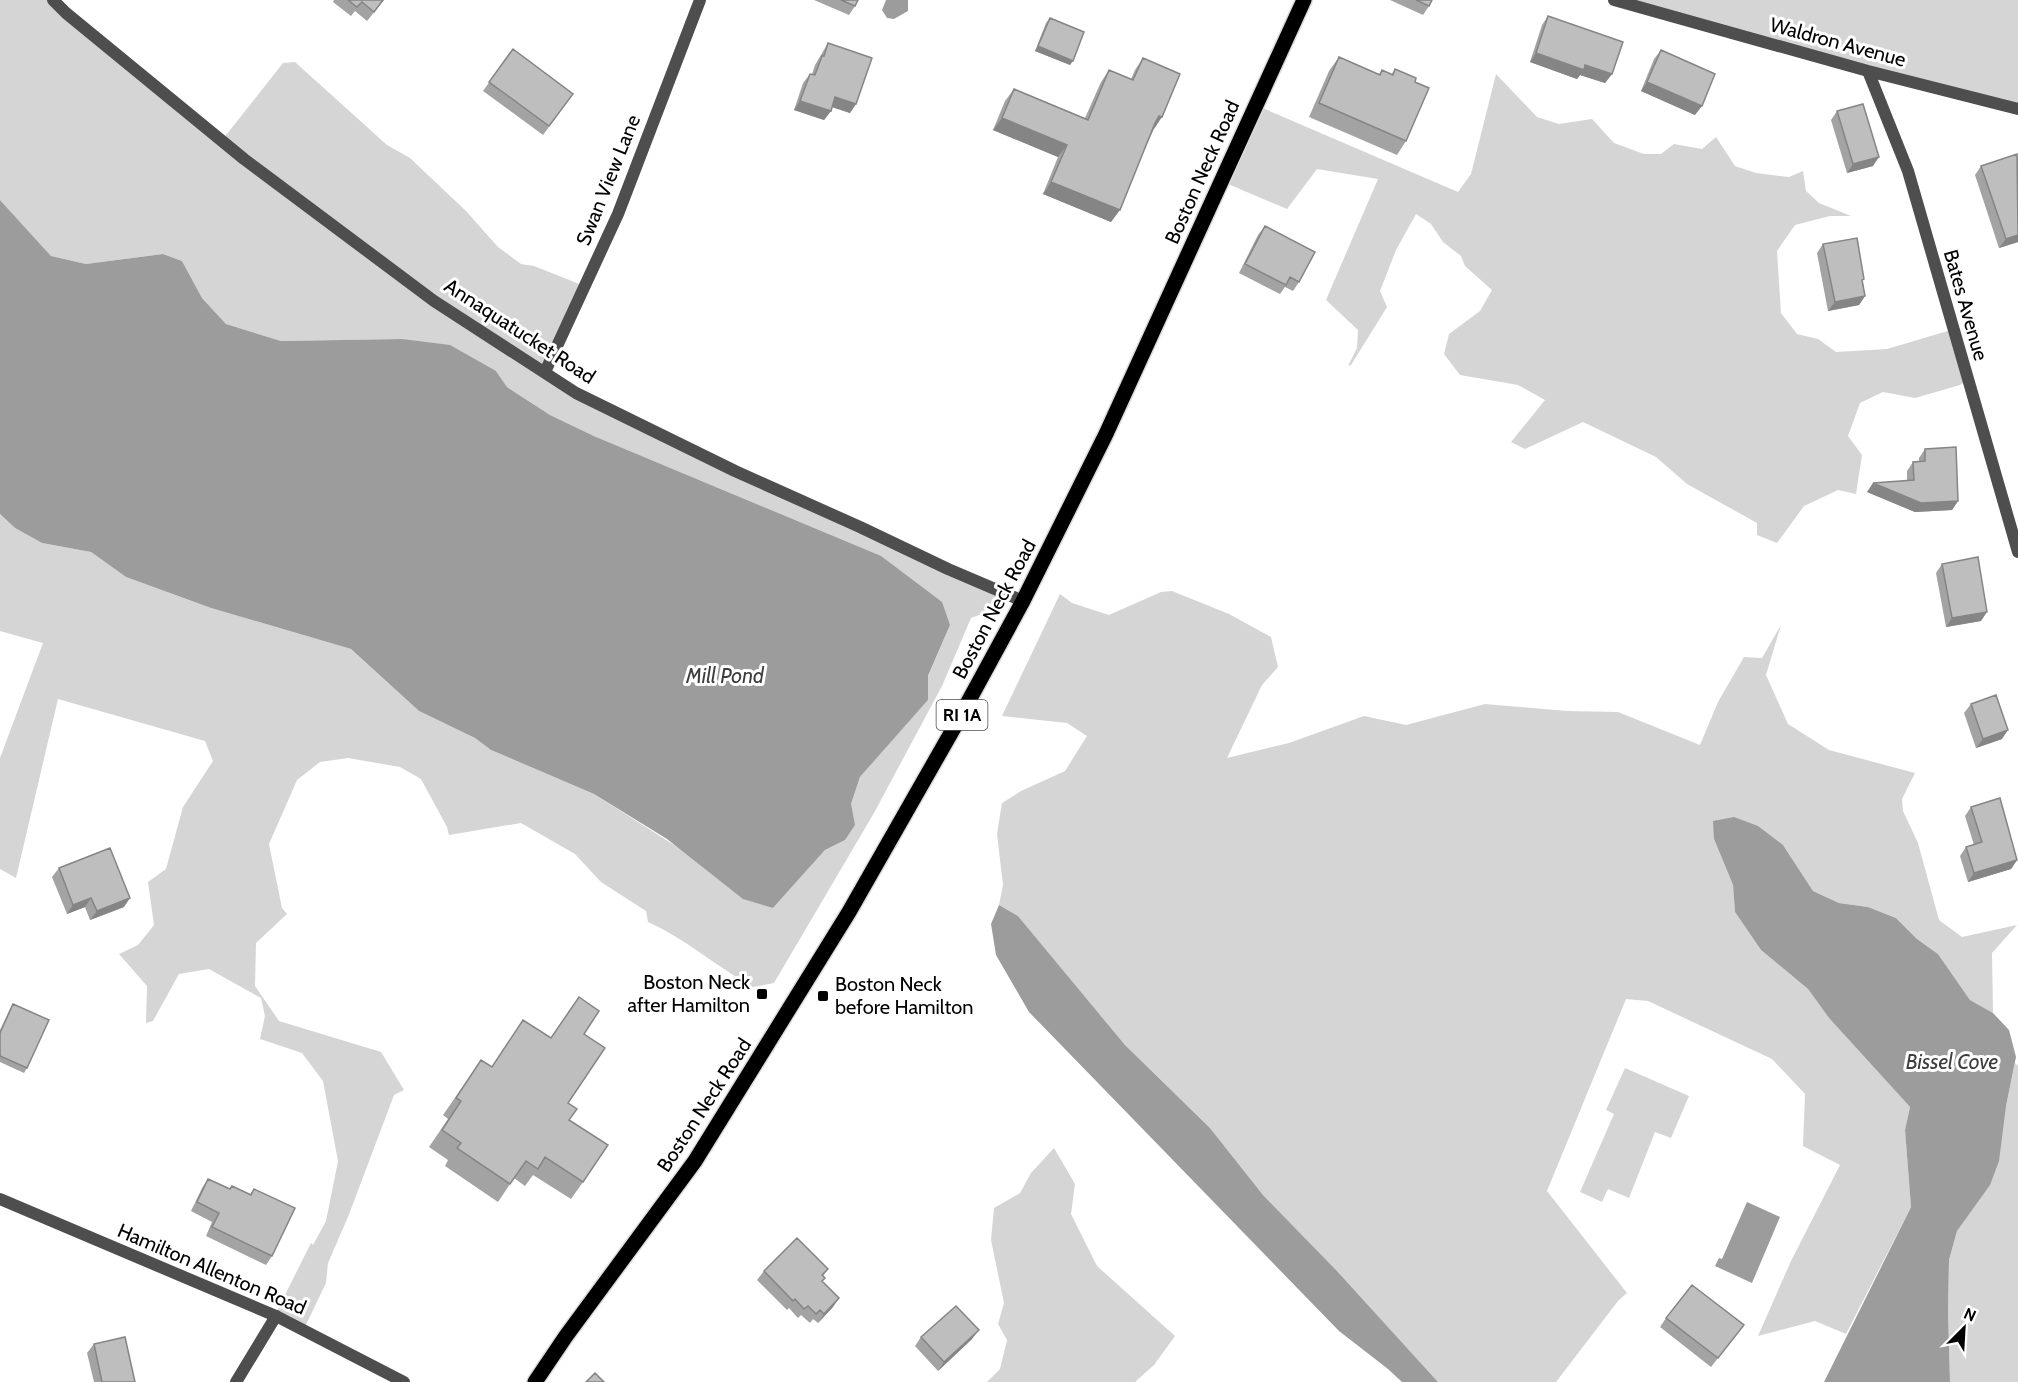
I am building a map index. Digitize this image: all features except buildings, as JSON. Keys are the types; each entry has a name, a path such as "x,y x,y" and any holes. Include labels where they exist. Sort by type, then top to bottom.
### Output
{"main road":[{"name":"Boston Neck Road","path":"535,1382 695,1161 867,882 1023,601 1106,434 1304,0"}],"street":[{"name":"Annaquatucket Road","path":"53,0 244,159 435,301 576,393 735,471 1023,601"},
{"name":"Swan View Lane","path":"545,372 618,214 700,0"},
{"name":"Waldron Avenue","path":"1614,0 2018,110"},
{"name":"Bates Avenue","path":"1868,71 1908,171 2018,552"},
{"name":"Hamilton Allenton Road","path":"0,1199 276,1316 404,1382"},
{"path":"236,1382 276,1316"}],"shaded area":[{"path":"0,0 55,0 223,139 283,63 295,62 387,145 410,158 466,211 498,247 521,264 534,266 582,285 547,369 590,398 1009,593 982,614 971,618 942,686 874,813 774,983 753,987 648,922 646,911 601,882 575,854 521,823 449,835 421,779 400,767 348,758 320,762 297,780 269,844 282,908 287,914 256,943 255,986 279,1021 381,1052 404,1090 394,1095 328,1263 326,1283 303,1331 273,1319 311,1243 313,1245 326,1221 338,1161 323,1081 302,1053 260,1039 265,1016 261,998 209,969 179,974 153,1021 146,1023 147,986 119,954 138,945 154,925 148,882 166,869 183,807 213,761 205,741 58,699 16,878 0,869 0,758 43,643 0,631 0,514 15,528 42,543 91,552 126,577 211,608 351,649 419,711 475,738 491,750 594,794 773,908 825,850 845,840 851,804 860,777 928,700 928,677 950,625 596,437 550,415 507,387 496,371 402,339 281,341 226,324 202,298 182,261 163,254 86,264 51,256 0,200"},
{"path":"1623,0 2018,0 2018,107"},
{"path":"1496,74 1537,117 1559,124 1592,119 1614,143 1644,154 1661,154 1674,144 1702,149 1716,137 1735,166 1756,173 1789,177 1803,171 1806,191 1819,203 1851,216 1830,216 1795,225 1777,251 1781,313 1797,334 1818,339 1836,352 1887,349 1951,330 1967,380 1960,385 1915,398 1883,392 1860,403 1848,436 1862,455 1856,494 1838,490 1804,506 1777,543 1757,535 1757,523 1687,484 1656,457 1583,422 1525,449 1511,442 1545,400 1518,385 1460,375 1444,354 1449,334 1480,311 1492,290 1465,266 1461,256 1443,242 1431,224 1416,214 1396,250 1380,291 1387,307 1351,365 1348,366 1357,348 1358,330 1326,300 1378,179 1317,169 1287,209 1221,181 1258,106 1458,192 1471,174"},
{"path":"1172,591 1229,614 1271,637 1278,667 1262,685 1227,758 1289,743 1364,716 1406,725 1485,704 1567,711 1618,712 1700,745 1718,702 1744,657 1762,658 1781,625 1766,675 1788,724 1829,750 1915,773 1902,799 1903,811 1918,843 1939,920 1962,937 2017,925 1992,953 1993,1013 1970,1000 1938,954 1917,939 1896,918 1868,907 1839,903 1813,891 1783,845 1714,839 1733,885 1735,912 1761,950 1808,989 1829,1018 1910,1107 1905,1130 1911,1207 1846,1334 1815,1321 1758,1336 1791,1261 1840,1165 1803,1146 1805,1094 1772,1059 1648,1001 1626,999 1547,1191 1627,1293 1618,1301 1556,1382 1438,1382 1337,1271 1263,1195 1210,1128 1125,1045 1018,916 999,905 1003,885 997,834 1002,803 1021,791 1065,771 1087,736 1067,723 1002,716 1060,594 1072,603 1109,615 1161,592"},
{"path":"2015,1063 2018,1066 2018,1382 1950,1382 1949,1260 1957,1231 1971,1210 2006,1106"},
{"path":"1625,1068 1689,1096 1671,1138 1655,1132 1629,1198 1608,1189 1602,1202 1580,1192 1614,1114 1606,1110"},
{"path":"1054,1148 1075,1184 1071,1214 1097,1266 1175,1336 1154,1365 1135,1382 987,1382 1000,1369 1007,1340 998,1324 1004,1303 991,1240 994,1208 1020,1193 1031,1173"}],"water":[{"path":"886,0 908,0 908,11 894,19 887,18 882,10"},
{"name":"Mill Pond","path":"0,200 51,256 86,264 163,254 182,261 202,298 226,324 281,341 402,339 450,345 496,371 507,387 550,415 596,437 881,556 942,602 950,625 928,676 928,700 860,777 851,804 855,825 845,840 825,850 773,908 743,899 667,839 594,794 491,750 475,738 419,711 351,649 211,608 126,577 91,552 42,543 15,528 0,514"},
{"name":"Bissel Cove","path":"1734,817 1758,826 1783,845 1813,891 1839,903 1868,907 1896,918 1917,939 1938,954 1970,1000 1993,1013 2009,1030 2016,1057 2006,1106 1999,1161 1990,1185 1957,1231 1949,1260 1950,1382 1824,1382 1911,1207 1905,1130 1910,1107 1829,1018 1808,989 1761,950 1735,912 1733,885 1714,839 1713,821"},
{"path":"999,905 1018,916 1125,1045 1210,1128 1263,1195 1337,1271 1438,1382 1402,1382 1339,1331 1029,1012 996,955 991,924"},
{"path":"1747,1202 1780,1217 1752,1283 1715,1266 1719,1258 1722,1259"}],"place":[{"name":"Boston Neck after Hamilton","path":"762,994"},
{"name":"Boston Neck before Hamilton","path":"823,996"}]}
